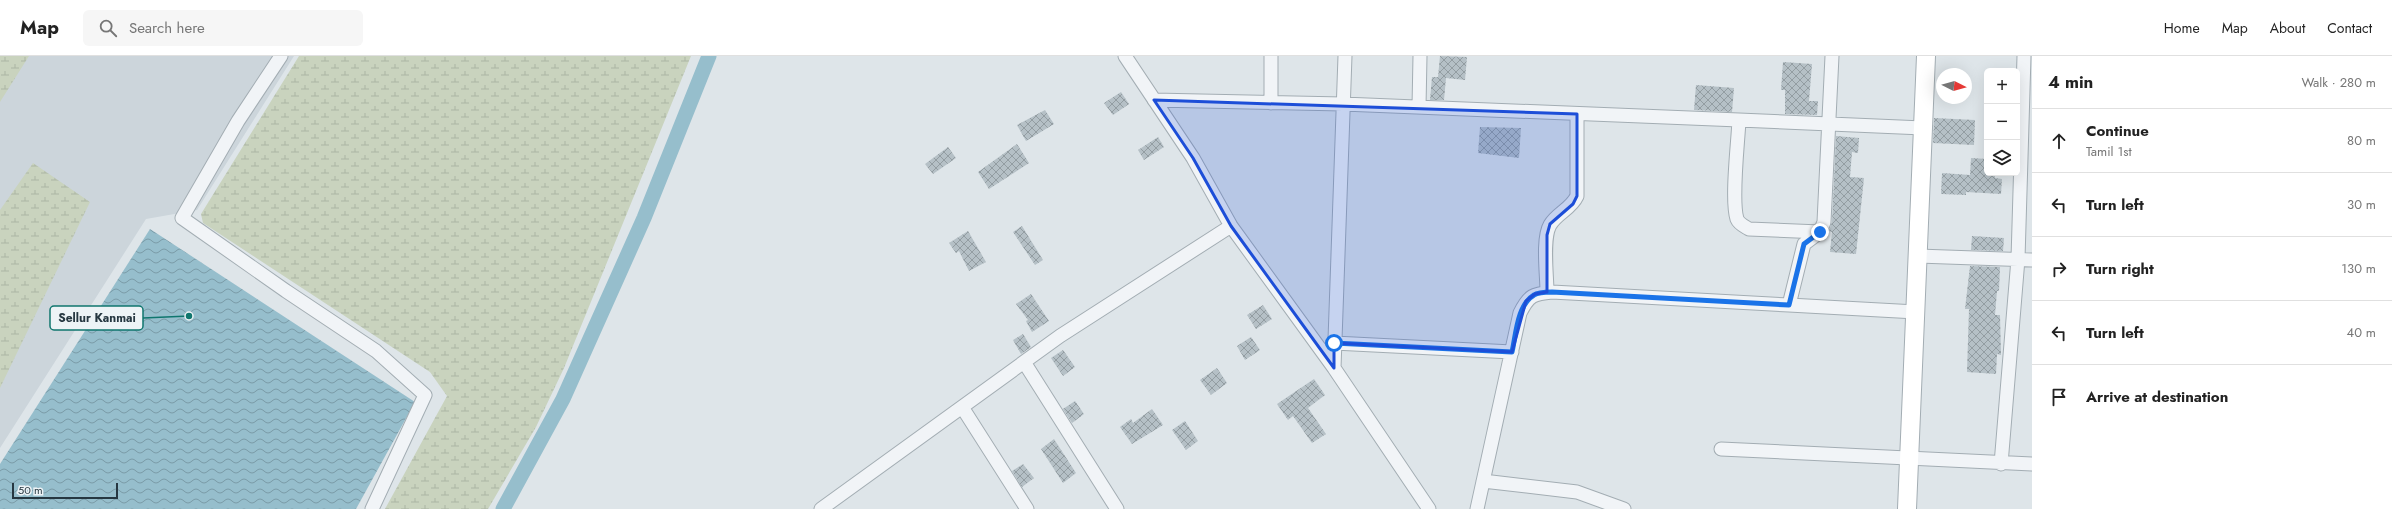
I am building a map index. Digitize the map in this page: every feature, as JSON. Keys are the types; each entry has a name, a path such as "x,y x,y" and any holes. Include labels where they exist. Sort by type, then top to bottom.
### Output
{"street":[{"path":"281,56 238,122 182,218 376,351 425,395 372,509"},
{"path":"1124,56 1193,158 1231,226 1334,368 1429,509"},
{"path":"1271,56 1271,103"},
{"path":"1334,368 1345,56"},
{"path":"1418,107 1420,56"},
{"path":"1789,305 1804,244 1820,232 1826,205 1832,56"},
{"path":"1907,509 1926,56"},
{"path":"2002,464 2018,259 2024,56"},
{"path":"1154,100 1344,104 1923,128"},
{"path":"1547,292 1547,235 1550,224 1573,204 1577,196 1577,114"},
{"path":"1739,120 1735,205 1738,220 1742,225 1749,228 1820,232"},
{"path":"820,509 1024,362 1125,292 1231,226"},
{"path":"1918,256 2032,260"},
{"path":"1477,509 1520,313 1526,301 1535,294 1547,292 1916,312"},
{"path":"1334,343 1512,352"},
{"path":"1024,362 1117,509"},
{"path":"962,407 1027,509"},
{"path":"1721,449 2002,464 2032,464"},
{"path":"1483,481 1577,492 1624,509"}],"highlighted area":[{"path":"1154,100 1577,114 1577,196 1573,204 1550,224 1547,235 1547,292 1535,294 1526,301 1512,352 1334,343 1334,368 1231,226 1193,158"}],"shaded area":[{"path":"0,56 294,56 197,210 146,219 0,448"}],"green space":[{"path":"0,56 29,56 0,102"},
{"path":"299,56 691,56 564,368 536,427 488,509 385,509 447,396 430,372 203,223 201,214"},
{"path":"33,163 90,202 0,388 0,210"}],"water":[{"path":"150,229 415,402 356,509 0,509 0,464"}],"building":[{"path":"1440,56 1467,57 1465,80 1446,78 1444,100 1430,100 1432,77 1438,77"},
{"path":"1783,62 1812,64 1809,101 1818,101 1817,115 1785,114 1785,90 1781,90"},
{"path":"1696,85 1734,88 1732,112 1694,110"},
{"path":"1121,92 1129,104 1113,115 1104,103"},
{"path":"1045,110 1054,124 1026,141 1017,125"},
{"path":"1934,118 1975,120 1974,145 1933,143"},
{"path":"1480,127 1521,128 1519,158 1478,153"},
{"path":"1836,136 1859,138 1858,153 1852,152 1850,177 1864,178 1856,254 1830,252 1832,232 1829,231 1832,222"},
{"path":"1158,137 1164,147 1144,160 1138,150"},
{"path":"1017,144 1029,163 989,189 978,172"},
{"path":"948,147 956,158 933,174 925,164"},
{"path":"1971,158 1984,159 1984,176 1995,176 1995,178 2002,179 2001,194 1966,192 1966,195 1941,194 1942,173 1970,175"},
{"path":"1022,226 1043,260 1035,265 1013,232"},
{"path":"968,231 986,262 969,271 959,251 956,253 949,243"},
{"path":"1972,236 2004,238 2003,251 1971,250"},
{"path":"1970,266 2000,267 1999,291 1997,291 1995,315 2000,315 2001,355 1997,354 1996,374 1967,372 1969,309 1965,309"},
{"path":"1031,294 1049,321 1032,332 1026,321 1028,320 1016,304"},
{"path":"1263,305 1272,319 1256,329 1247,315"},
{"path":"1023,334 1031,347 1021,354 1013,340"},
{"path":"1251,337 1260,350 1245,360 1237,346"},
{"path":"1063,350 1075,367 1063,376 1051,358"},
{"path":"1217,368 1227,383 1211,395 1200,380"},
{"path":"1314,379 1325,395 1308,408 1326,434 1312,443 1293,416 1288,420 1277,404"},
{"path":"1075,401 1084,414 1072,423 1063,409"},
{"path":"1152,409 1163,425 1132,444 1120,427 1131,419 1133,423"},
{"path":"1185,421 1198,441 1186,450 1172,430"},
{"path":"1054,439 1076,473 1063,483 1041,449"},
{"path":"1023,464 1034,478 1022,487 1012,471"}],"waterway":[{"path":"503,509 563,399 644,218 709,56"}],"place":[{"name":"Sellur Kanmai","path":"189,316"}],"route":[{"path":"1334,343 1512,352 1520,313 1526,301 1535,294 1552,292 1789,305 1804,244 1820,232"}]}
